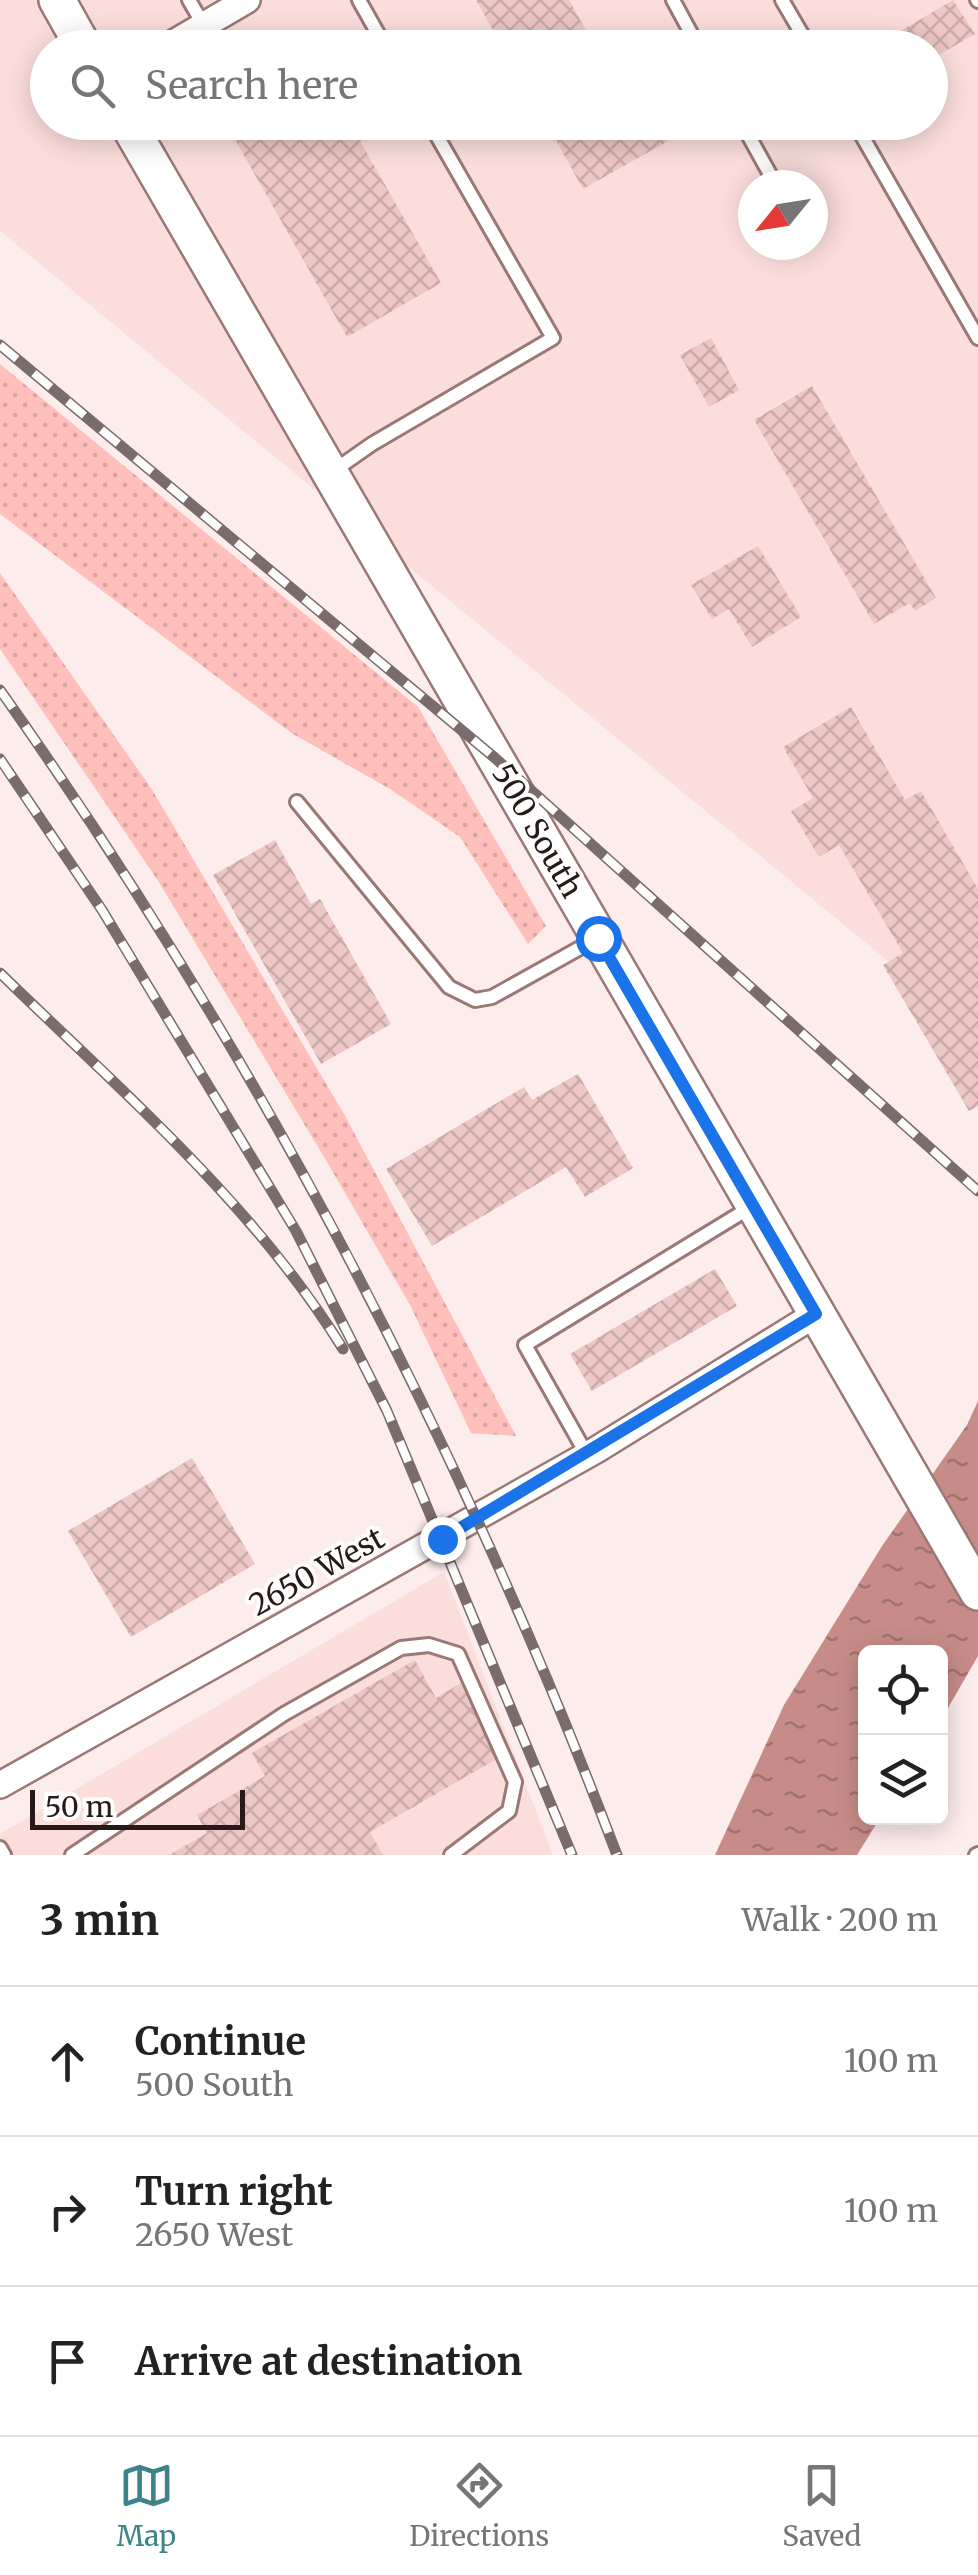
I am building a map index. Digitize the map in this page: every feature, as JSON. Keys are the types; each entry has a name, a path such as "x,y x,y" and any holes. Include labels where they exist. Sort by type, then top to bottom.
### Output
{"street":[{"path":"57,0 74,30"},
{"path":"194,30 246,0"},
{"name":"500 South","path":"138,140 978,1592"},
{"name":"2650 West","path":"0,1785 587,1455 816,1314"}],"lane":[{"path":"189,0 203,24"},
{"path":"359,0 376,30"},
{"path":"673,0 689,30"},
{"path":"782,0 800,30"},
{"path":"330,473 372,444 553,338 439,140"},
{"path":"751,140 768,170"},
{"path":"864,140 978,338"},
{"path":"297,802 449,987 475,1000 492,998 598,938"},
{"path":"587,1455 525,1344 754,1206"},
{"path":"72,1855 284,1714 401,1648 429,1644 458,1654 514,1782 509,1811 450,1855"},
{"path":"0,1848 4,1855"}],"shaded area":[{"path":"0,0 978,0 978,1035 0,231"},
{"path":"0,364 418,707 546,926 528,944 460,837 390,789 293,734 0,514"},
{"path":"0,573 151,788 344,1114 516,1436 471,1433 410,1305 157,879 0,649"},
{"path":"444,1572 553,1855 0,1855 0,1834"}],"water":[{"path":"978,1401 978,1656 948,1708 948,1645 858,1645 858,1825 876,1825 857,1855 715,1855 784,1705 882,1546 967,1425"}],"building":[{"path":"476,0 569,0 586,30 493,30"},
{"path":"953,0 975,34 948,50 948,30 902,30"},
{"path":"235,140 362,140 441,283 347,337"},
{"path":"556,140 667,140 668,141 583,189"},
{"path":"711,338 739,390 709,407 680,355"},
{"path":"812,386 936,598 915,611 910,603 874,624 754,420"},
{"path":"758,546 801,617 752,647 729,609 712,619 691,585"},
{"path":"851,707 905,800 921,791 978,889 978,1106 969,1111 883,965 903,953 839,845 819,857 791,811 813,798 783,747"},
{"path":"275,840 311,904 320,899 391,1024 321,1064 213,875"},
{"path":"578,1074 633,1168 585,1197 566,1167 432,1246 386,1169 524,1087 532,1100"},
{"path":"715,1269 737,1306 592,1391 570,1354"},
{"path":"192,1458 255,1564 131,1637 68,1531"},
{"path":"415,1660 436,1698 461,1683 502,1756 370,1832 383,1855 169,1855 207,1833 197,1815 265,1776 252,1753"}],"railway":[{"path":"0,345 495,758 978,1191"},
{"path":"0,690 94,827 182,966 346,1253 490,1549 617,1855"},
{"path":"0,759 102,910 296,1231 387,1411 572,1855"},
{"path":"0,973 227,1197 269,1245 343,1349"}],"route":[{"path":"442,1539 596,1450 816,1314 598,938"}]}
